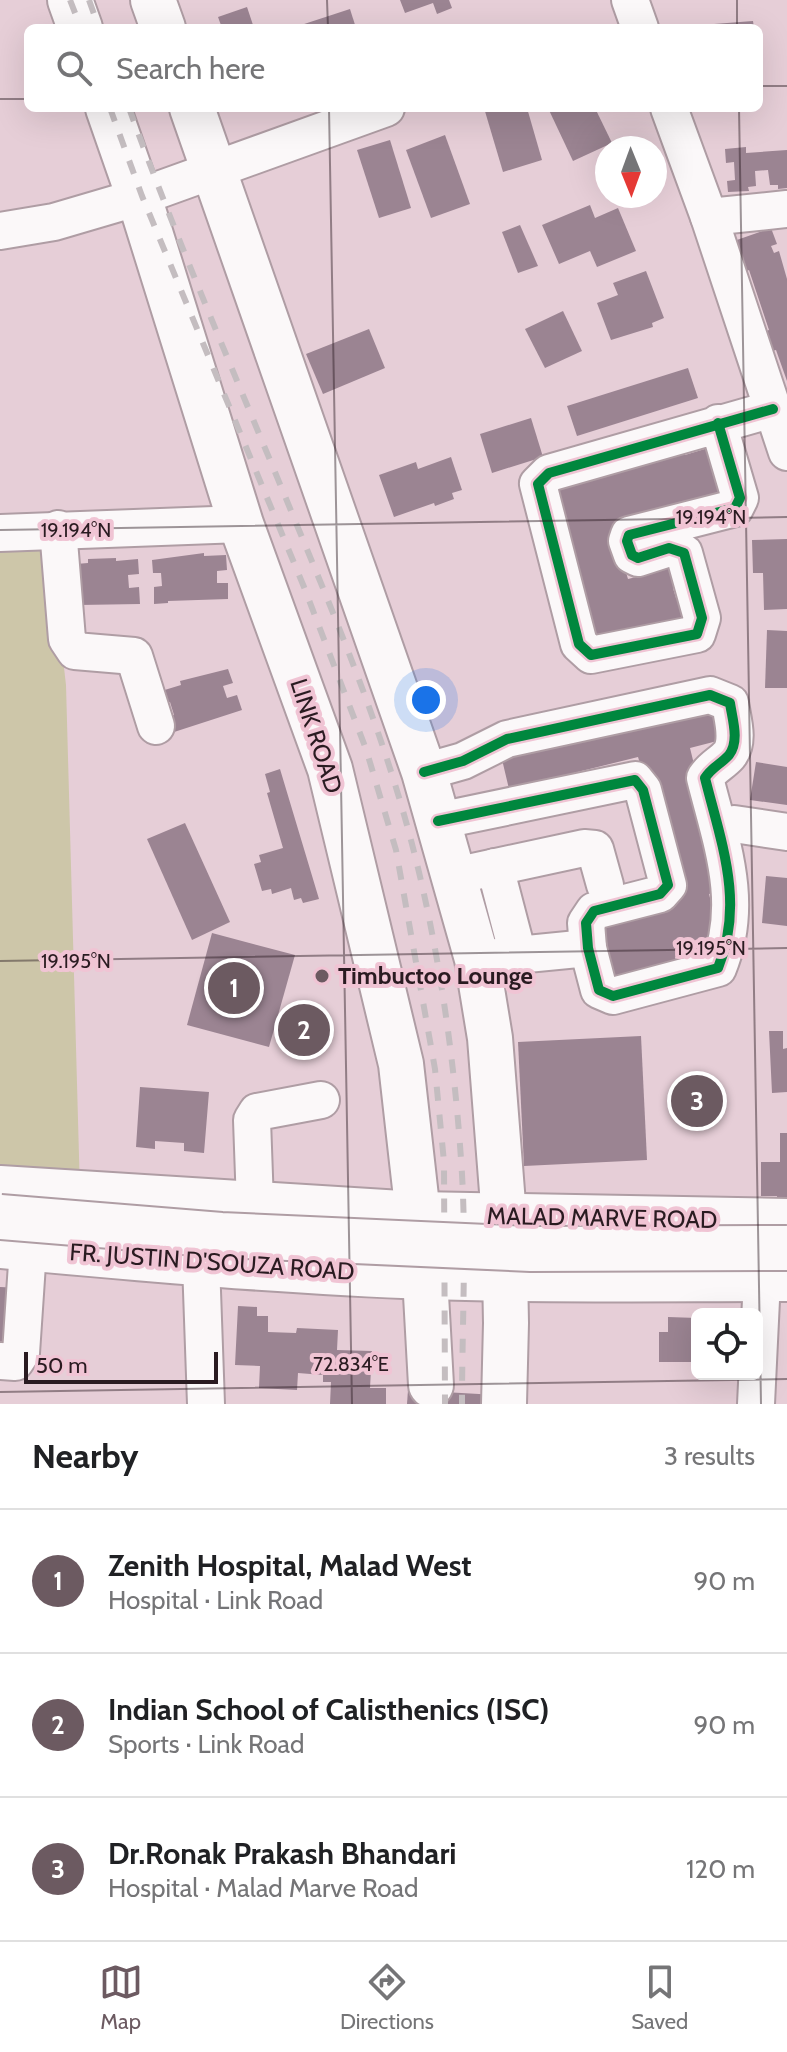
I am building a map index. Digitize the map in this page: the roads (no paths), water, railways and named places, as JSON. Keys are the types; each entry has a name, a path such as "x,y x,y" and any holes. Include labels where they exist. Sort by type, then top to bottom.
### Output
{"main road":[{"path":"70,0 79,24"},
{"path":"153,0 162,24"},
{"name":"LINK ROAD","path":"109,112 241,524 330,769 401,1064 425,1277 431,1385"},
{"path":"193,112 424,772 438,821 474,871 498,957 490,1038 504,1217 504,1404"},
{"path":"0,1188 417,1214"},
{"name":"MALAD MARVE ROAD","path":"417,1214 787,1221"},
{"path":"0,1217 221,1235 531,1249 779,1269"},
{"name":"FR. JUSTIN D'SOUZA ROAD","path":"14,1248 425,1277"},
{"path":"425,1277 506,1279 779,1269"}],"street":[{"path":"0,231 54,222 139,197 375,112"},
{"path":"670,112 709,217 787,452"},
{"path":"709,217 787,209"},
{"path":"718,423 740,498 735,508 629,535 627,541 632,555 638,558 669,548 684,553 702,618 697,634 591,655 579,644 538,484 549,473 718,423 773,409"},
{"path":"0,533 241,524"},
{"path":"58,529 67,639 75,651 134,656 156,726"},
{"path":"424,772 463,761 507,739 710,695 730,703 735,739 729,755 712,767 705,778 732,895 726,949 718,968 613,996 599,990 588,948 586,923 594,911 660,894 668,885 643,790 635,780 438,821"},
{"path":"734,824 787,832"},
{"path":"474,871 584,848 595,849 605,885"},
{"path":"498,957 588,948"},
{"path":"255,1204 252,1120 257,1112 321,1100"},
{"path":"0,1361 15,1362 21,1353 14,1248"},
{"path":"201,1263 206,1404"},
{"path":"756,1404 779,1269"}],"railway":[{"path":"70,0 79,24"},
{"path":"89,0 98,24"},
{"path":"111,112 142,196 304,587 366,749 396,850 435,1069 444,1162 445,1404"},
{"path":"130,112 188,263 359,679 388,761 412,844 437,960 458,1120 464,1220 462,1404"}],"place":[{"name":"Timbuctoo Lounge","path":"322,976"},
{"name":"Zenith Hospital, Malad West","path":"234,988"},
{"name":"Indian School of Calisthenics (ISC)","path":"304,1030"},
{"name":"Dr.Ronak Prakash Bhandari","path":"697,1101"}]}
